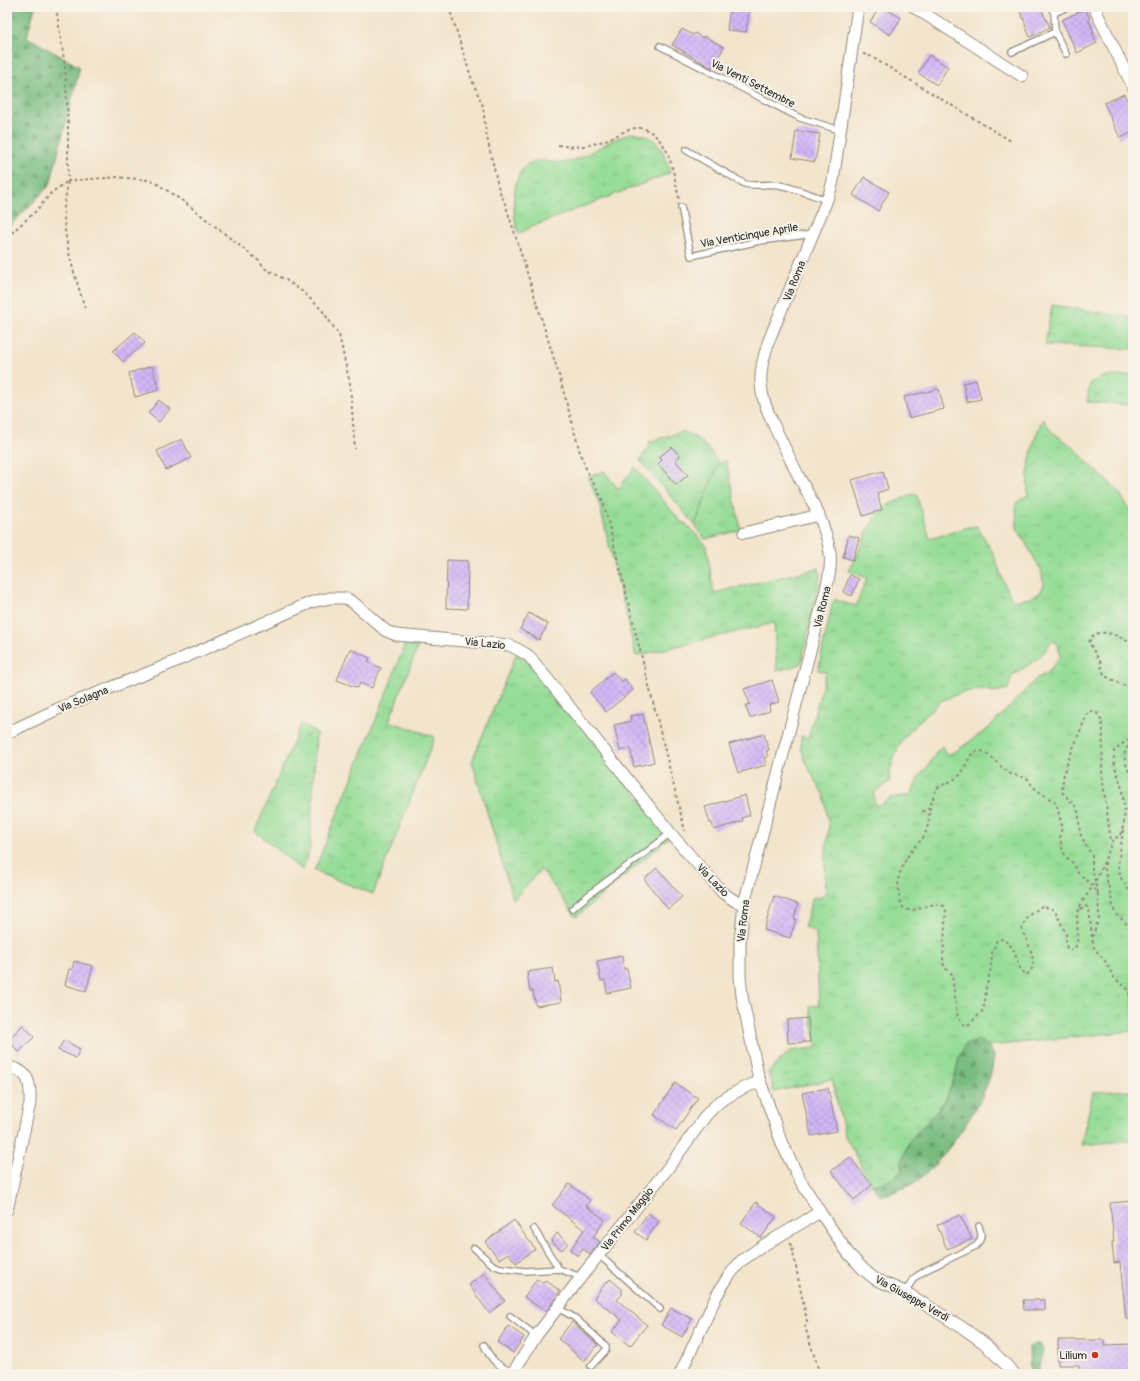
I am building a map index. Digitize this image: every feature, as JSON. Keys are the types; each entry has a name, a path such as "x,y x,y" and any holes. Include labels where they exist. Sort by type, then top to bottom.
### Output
{"street":[{"name":"Via Roma","path":"820,1212 792,1164 777,1131 759,1082 741,990 740,942 744,904 829,576 830,552 819,515 769,415 760,383 764,354 827,200 833,181 858,7"},
{"path":"914,7 1022,76"},
{"path":"1094,7 1133,87"},
{"path":"744,533 819,515"},
{"name":"Via Lazio","path":"160,668 312,602 330,598 346,598 386,631 396,635 509,645 529,656 670,833 723,893 735,901 744,904"},
{"name":"Via Solagna","path":"7,734 60,708 160,668"},
{"path":"7,1067 20,1070 24,1074 31,1093 7,1210"},
{"name":"Via Primo Maggio","path":"513,1373 536,1336 668,1168 707,1114 719,1102 743,1088 759,1082"},
{"path":"680,1374 717,1295 728,1276 741,1261 752,1252 820,1212"},
{"name":"Via Giuseppe Verdi","path":"820,1212 848,1253 864,1270 876,1279 905,1292 942,1314 984,1343 1015,1374"}],"lane":[{"path":"1066,54 1055,32 1053,10 1067,7"},
{"path":"1012,52 1055,32"},
{"name":"Via Venti Settembre","path":"660,46 800,118 840,130"},
{"path":"686,150 745,184 752,186 778,185 793,188 827,200"},
{"name":"Via Venticinque Aprile","path":"681,207 691,256 760,241 813,234"},
{"path":"572,909 593,891 649,851 670,833"},
{"path":"905,1292 914,1278 926,1270 976,1246 980,1241 981,1233 979,1226"},
{"path":"534,1229 559,1269"},
{"path":"474,1248 493,1265 501,1268 525,1271 559,1269 581,1277"},
{"path":"599,1255 660,1309"},
{"path":"558,1308 574,1318 606,1346 606,1350 590,1366"},
{"path":"510,1316 536,1336"},
{"path":"484,1344 492,1361 513,1373"}],"path":[{"path":"56,7 65,66 68,123 68,180 64,208 65,230 72,264 85,308"},
{"path":"449,7 472,80 484,106 486,133 499,190 506,206 559,374 581,456 590,478 603,501 686,834"},
{"path":"852,52 870,56 1011,141"},
{"path":"558,145 572,147 584,146 635,128 644,129 657,137 668,154 681,207"},
{"path":"7,237 37,210 51,193 68,180 117,176 148,180 156,183 187,204 259,261 264,268 286,280 322,310 339,335 350,384 355,449"},
{"path":"1133,644 1124,639 1102,632 1094,634 1089,642 1101,663 1102,671 1107,677 1133,690"},
{"path":"1092,938 1099,918 1098,895 1092,869 1092,856 1081,836 1079,814 1076,807 1062,792 1063,778 1068,761 1087,714 1091,711 1096,712 1101,719 1103,729 1102,775 1111,843"},
{"path":"1133,735 1114,751 1113,762 1122,788 1125,808 1124,828 1120,843 1118,865 1121,878 1133,897"},
{"path":"1133,743 1128,745 1124,750 1124,757 1127,767 1133,779"},
{"path":"1098,895 1093,886 1078,873 1073,863 1065,856 1060,837 1062,826 1056,803 1031,785 1028,779 1009,773 984,751 976,752 969,757 961,774 936,789 930,807 928,827 921,841 916,845 907,858 898,881 899,901 903,908 908,910 916,910 927,905 937,904 944,906 946,910 943,958 944,967 952,974 957,1014 962,1024 968,1025 982,1012 991,968 992,953 997,940 1003,940 1013,948 1020,968 1026,975 1030,973 1034,965 1033,958 1022,929 1024,921 1034,911 1042,906 1055,910 1066,934 1067,948 1071,950 1076,948 1079,934 1077,918 1079,909 1093,886 1111,843 1114,838 1118,837 1124,828"},
{"path":"922,812 930,807"},
{"path":"1105,860 1105,872 1115,914 1133,931"},
{"path":"1079,909 1086,906 1089,909 1094,948 1105,961 1114,978 1128,989 1133,1009"},
{"path":"784,1233 792,1248 807,1321 806,1327 820,1374"}],"green space":[{"path":"7,7 35,7 27,37 80,67 50,185 7,229"},
{"path":"631,133 650,137 659,145 667,161 670,173 531,227 519,234 514,215 514,192 521,172 527,165 536,161 559,163 567,162"},
{"path":"1052,305 1133,318 1133,349 1045,345"},
{"path":"1133,375 1133,405 1087,402 1090,383 1102,377"},
{"path":"1043,418 1050,430 1073,447 1094,469 1117,489 1133,515 1133,1031 988,1046 978,1040 959,1057 955,1076 946,1099 930,1119 902,1161 902,1172 890,1180 872,1185 845,1136 832,1079 774,1092 768,1072 790,1051 816,1048 810,1006 819,1005 816,932 804,927 813,897 819,898 826,893 825,860 829,826 824,796 807,765 801,749 801,736 808,738 826,672 818,670 832,605 835,599 856,606 867,578 849,571 868,529 877,514 893,502 916,493 930,539 968,527 977,526 993,553 1006,588 1013,601 1030,598 1040,593 1044,585 1041,570 1017,528 1016,503 1028,495 1029,464","holes":["1051,641 1056,642 1061,656 1046,674 1037,678 989,728 956,751 946,755 942,746 918,778 911,795 891,798 880,805 875,805 874,793 890,781 889,773 902,740 916,724 941,701 961,693 981,689 994,692 1008,689 1012,675 1039,657"]},
{"path":"683,431 704,444 718,464 695,525 640,460 650,444 649,442"},
{"path":"726,460 741,530 705,539 695,525 718,464"},
{"path":"635,467 683,524 684,522 706,545 714,593 819,568 820,578 801,664 777,671 774,623 636,656 599,503 588,477 604,471 618,489"},
{"path":"405,644 419,644 389,721 435,737 373,894 314,871 382,705"},
{"path":"516,654 529,661 670,837 576,917 541,869 513,900 472,761"},
{"path":"301,724 316,732 310,849 302,870 255,831"},
{"path":"978,1040 988,1046 994,1055 993,1064 984,1091 958,1136 935,1164 914,1183 880,1196 872,1185 890,1180 902,1172 902,1161 909,1141 930,1119 946,1099 955,1076 959,1057 965,1045"},
{"path":"1133,1090 1133,1140 1081,1145 1093,1092"},
{"path":"1035,1344 1040,1344 1043,1349 1039,1368 1043,1374 1030,1374 1029,1347"}],"building":[{"path":"730,7 750,7 746,32 727,30"},
{"path":"880,7 883,7 901,18 890,35 870,22"},
{"path":"1019,7 1040,7 1050,27 1030,37"},
{"path":"1085,9 1090,18 1088,19 1097,43 1077,53 1062,20"},
{"path":"682,29 693,35 695,33 703,38 704,36 724,47 712,68 672,45"},
{"path":"929,55 948,67 937,85 918,73"},
{"path":"1124,94 1133,113 1133,132 1120,138 1104,103"},
{"path":"796,131 820,134 815,162 792,158"},
{"path":"864,177 889,192 878,211 853,195"},
{"path":"135,332 145,343 123,362 113,351"},
{"path":"152,366 159,390 135,397 129,373"},
{"path":"976,380 981,399 967,402 963,383"},
{"path":"939,389 944,409 909,418 904,397"},
{"path":"159,400 170,409 159,422 148,413"},
{"path":"182,439 191,458 166,470 157,451"},
{"path":"672,447 680,456 675,460 688,475 676,485 658,464 662,460 659,457"},
{"path":"883,471 888,489 877,493 882,510 863,516 852,480"},
{"path":"849,535 859,538 853,560 843,557"},
{"path":"447,560 468,561 467,609 446,608"},
{"path":"850,575 859,579 852,596 843,592"},
{"path":"529,613 548,624 539,640 520,629"},
{"path":"350,649 370,658 368,662 381,668 372,688 360,683 358,688 337,680"},
{"path":"613,672 622,682 625,679 633,690 606,712 590,692"},
{"path":"772,680 779,702 769,705 770,711 750,718 745,706 750,704 744,689"},
{"path":"643,714 654,762 634,767 630,748 620,751 614,725 631,721 630,716"},
{"path":"764,734 769,750 766,751 768,757 764,758 766,765 738,773 729,744"},
{"path":"745,795 750,815 742,818 743,821 714,830 705,807"},
{"path":"657,868 682,897 668,909 644,879"},
{"path":"774,896 798,904 794,918 796,919 790,938 764,930"},
{"path":"622,956 624,969 627,969 631,988 607,993 605,980 601,981 597,961"},
{"path":"74,961 93,966 86,991 65,985 69,969 72,970"},
{"path":"553,968 555,982 558,981 561,1002 536,1006 533,991 530,991 527,972"},
{"path":"808,1018 810,1042 788,1043 787,1020"},
{"path":"23,1025 34,1037 19,1052 8,1040"},
{"path":"64,1040 80,1049 76,1058 58,1050"},
{"path":"675,1083 698,1098 676,1130 654,1115"},
{"path":"828,1088 837,1131 811,1136 802,1093"},
{"path":"850,1157 872,1185 854,1200 831,1171"},
{"path":"569,1184 590,1200 586,1206 605,1220 593,1237 600,1242 590,1255 583,1249 578,1256 570,1250 584,1230 552,1205"},
{"path":"1133,1201 1133,1319 1126,1319 1120,1262 1114,1263 1112,1242 1114,1242 1110,1203"},
{"path":"756,1202 776,1217 761,1238 741,1223"},
{"path":"648,1213 659,1221 646,1240 635,1232"},
{"path":"960,1215 972,1239 947,1249 937,1225"},
{"path":"514,1220 535,1249 516,1263 508,1253 499,1259 485,1242"},
{"path":"557,1233 568,1243 562,1250 551,1241"},
{"path":"484,1273 505,1301 489,1313 469,1285"},
{"path":"537,1279 543,1283 545,1280 560,1291 546,1312 524,1297"},
{"path":"610,1279 623,1290 621,1292 623,1293 617,1300 647,1325 630,1346 612,1332 622,1320 594,1298"},
{"path":"1023,1300 1045,1300 1045,1310 1024,1310"},
{"path":"671,1308 692,1319 682,1337 661,1325"},
{"path":"572,1322 598,1345 584,1361 558,1339"},
{"path":"508,1326 524,1337 513,1353 497,1342"},
{"name":"Lilium","path":"1058,1340 1104,1340 1104,1345 1133,1344 1133,1374 1079,1374 1079,1365 1058,1365"}],"place":[{"name":"Lilium","path":"1095,1355"}]}
